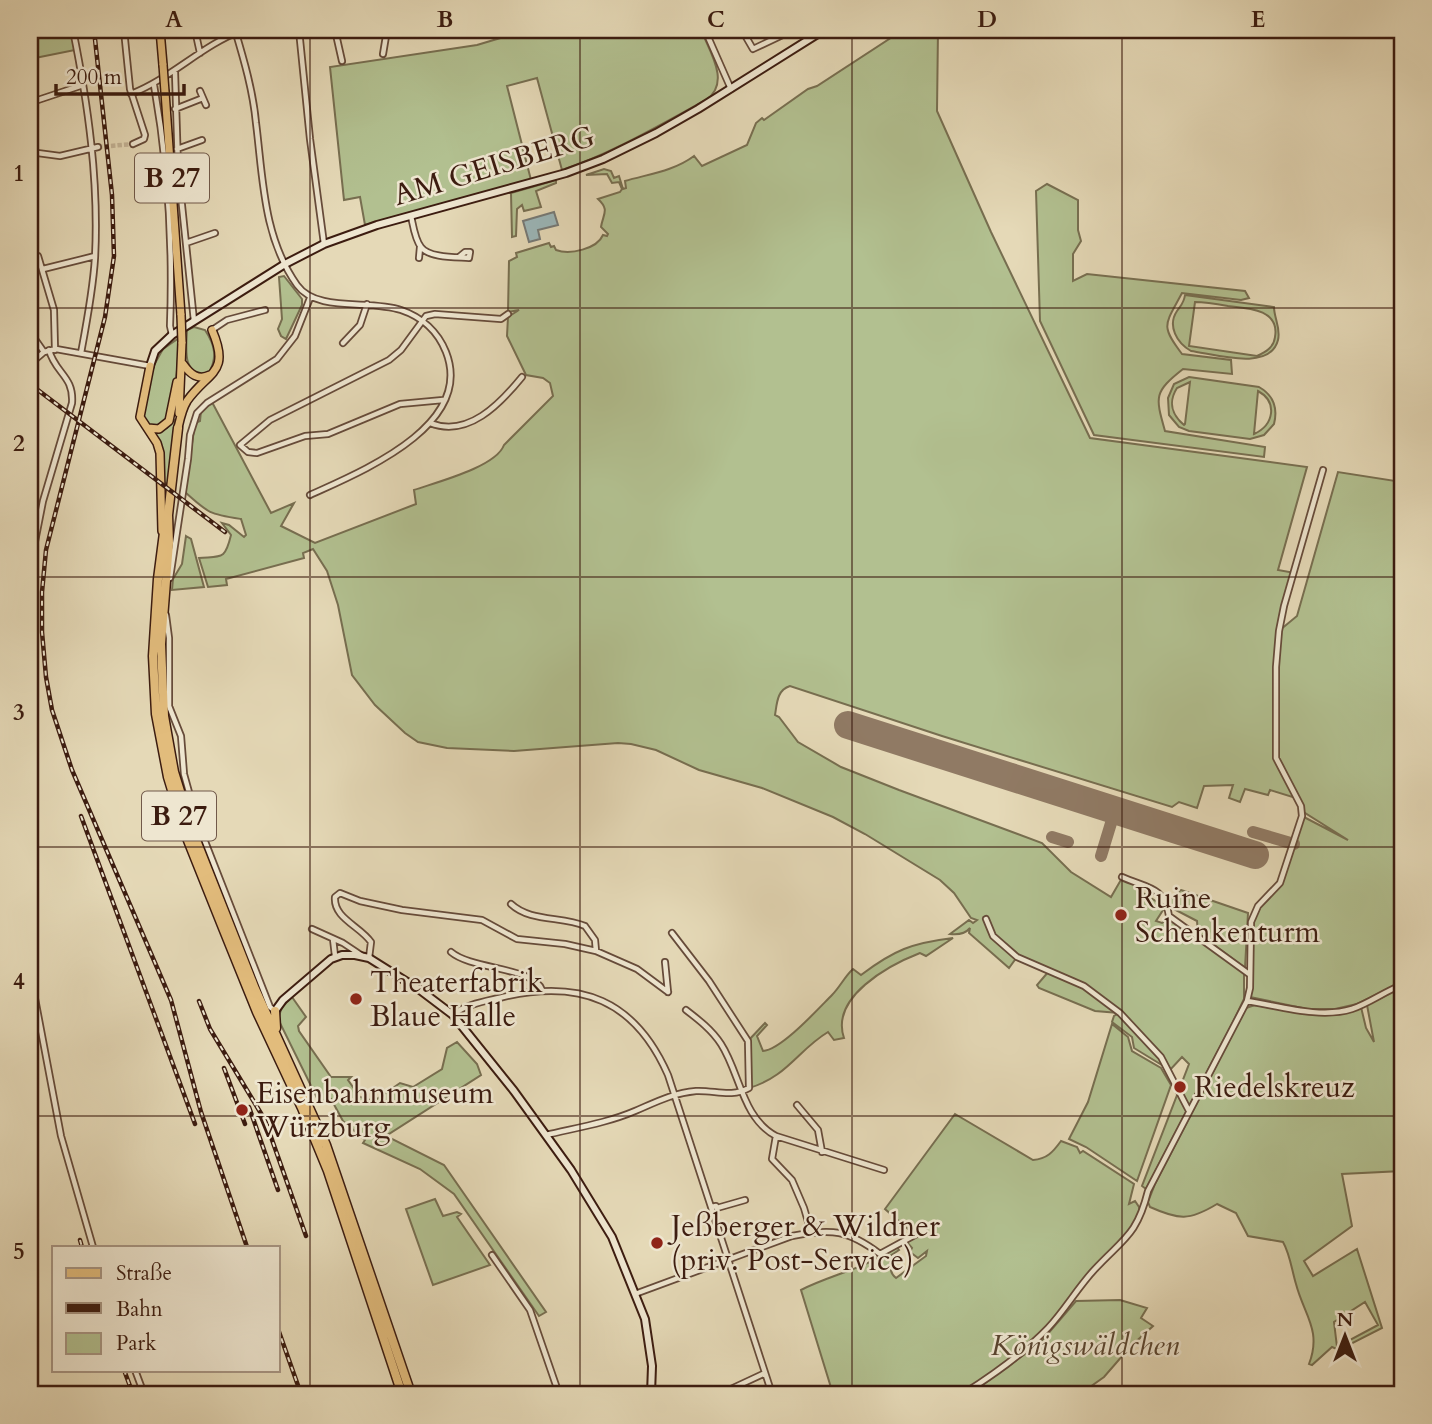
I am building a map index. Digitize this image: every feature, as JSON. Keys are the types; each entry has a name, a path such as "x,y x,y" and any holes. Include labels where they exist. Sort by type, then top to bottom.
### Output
{"highway":[{"name":"B 27","path":"178,428 162,538 153,631 156,714 168,777 185,833 269,1038 287,1058 326,1145 411,1394"},
{"name":"B 27","path":"167,515 169,543 161,674 164,716 174,772 205,865 328,1171 402,1394"},
{"path":"275,1011 274,1022 282,1042 278,1049"}],"main road":[{"name":"B 27","path":"160,30 181,315 182,374 178,428"},
{"path":"178,428 188,401 214,372 220,358 212,330"},
{"path":"182,364 198,377 207,377 214,372"},
{"path":"150,366 140,417 157,443 160,453 162,538"},
{"path":"147,428 159,429 169,421 177,382 182,374"}],"street":[{"path":"73,30 91,148 96,225 95,256 81,353"},
{"path":"124,30 131,94 145,135 144,139 133,144"},
{"path":"195,30 200,53"},
{"path":"131,94 154,85 235,31 243,30"},
{"path":"299,30 324,244"},
{"path":"335,30 342,61"},
{"path":"383,54 387,31 413,33 440,30"},
{"path":"705,30 731,89"},
{"path":"742,30 753,49 787,33 788,30"},
{"name":"AM GEISBERG","path":"172,335 285,264 324,244 411,216 510,190 595,162 656,133 824,30"},
{"path":"235,31 253,99 268,218 285,264 298,286 310,298 324,302 367,304 402,310 421,321 436,335 447,356 449,386 430,423 393,453 310,495"},
{"path":"175,72 177,149 194,321"},
{"path":"35,101 83,85"},
{"path":"30,332 49,350 150,366 155,351 172,335 172,274 167,204 154,85"},
{"path":"200,91 206,105"},
{"path":"175,110 203,98"},
{"path":"177,149 202,140"},
{"path":"30,152 60,156 98,147"},
{"path":"411,216 420,246 419,258"},
{"path":"186,243 215,233"},
{"path":"420,246 431,253 459,257"},
{"path":"30,567 43,501 72,403 73,390 71,383 52,360 49,350 54,310 38,256"},
{"path":"43,269 95,256"},
{"path":"310,298 295,335 277,359 207,403 191,426 167,608 170,638 169,706 181,736 184,774 197,821 270,1007 275,1011 304,981 335,957 365,957"},
{"path":"343,343 360,325 367,304"},
{"path":"204,315 212,330 227,320 265,310"},
{"path":"443,400 400,404 328,434 305,436 257,453 248,452 240,445 270,420 389,360 401,350 426,316 435,314 501,319 508,314"},
{"path":"30,364 49,350"},
{"path":"430,423 443,428 456,428 475,419 491,410 522,377"},
{"path":"962,1394 1007,1366 1049,1327 1094,1270 1135,1228 1148,1191 1247,1001 1251,922 1258,906 1280,883 1302,816 1301,807 1276,758 1275,702 1279,631 1324,470"},
{"path":"1122,877 1139,885 1145,884 1163,895 1168,902 1169,916 1250,975"},
{"path":"365,957 371,943 367,936 342,917 334,905 335,897 340,893 360,901 402,910 482,920 517,939 565,944 596,951 637,969 668,992 665,962"},
{"path":"511,904 533,916 585,926 595,940 596,951"},
{"path":"986,919 993,936 1017,957 1084,986 1120,1013 1161,1057 1190,1112"},
{"path":"312,929 333,938 420,990 453,1015 546,1135 571,1170 611,1237 635,1293 645,1319 650,1344 652,1394"},
{"path":"546,1135 623,1115 675,1094 699,1091 726,1094 742,1092 749,1088 748,1041 709,981 671,933"},
{"path":"333,938 335,957"},
{"path":"451,952 457,957 484,966 529,977 537,982 542,990"},
{"path":"30,972 61,1136 93,1246"},
{"path":"1247,1001 1319,1012 1336,1011 1352,1009 1402,985"},
{"path":"453,1015 466,1007 542,990 573,992 595,997 614,1007 640,1029 659,1054 675,1094 772,1394"},
{"path":"686,1010 708,1027 722,1045 753,1115 767,1132 884,1170"},
{"path":"797,1105 818,1129 822,1152"},
{"path":"776,1136 772,1159 792,1180 811,1232"},
{"path":"712,1207 716,1206 717,1209 745,1200"},
{"path":"635,1293 792,1236 811,1232 847,1234 866,1242 880,1254 925,1230"},
{"path":"492,1255 530,1310 559,1394"},
{"path":"136,1372 144,1394"},
{"path":"720,1394 765,1373"},
{"path":"1401,1394 1402,1388"}],"green space":[{"path":"30,30 71,30 75,50 30,59"},
{"path":"527,30 701,30 716,67 717,85 706,100 616,148 562,170 537,78 507,86 531,180 365,225 360,197 344,200 330,67 477,45"},
{"path":"903,30 938,30 937,111 991,232 1090,438 1307,467 1278,570 1295,573 1280,630 1297,616 1338,472 1402,482 1402,982 1357,1004 1335,1009 1307,1009 1250,997 1253,919 1258,906 1280,883 1302,816 1348,840 1302,811 1296,798 1270,790 1268,795 1245,789 1240,802 1229,798 1233,785 1204,786 1197,808 1179,802 1172,807 790,686 782,691 778,698 775,715 798,742 841,767 1042,843 1071,872 1111,897 1122,878 1165,907 1156,921 1162,923 1169,918 1244,971 1244,999 1146,1189 1142,1186 1189,1064 1182,1057 1170,1070 1134,1048 1132,1037 1112,1022 1114,1016 1119,1013 1095,1011 1039,988 1037,985 1049,971 1017,957 1009,968 969,933 970,928 961,934 950,934 969,920 973,923 977,920 971,918 954,893 940,880 833,817 762,788 699,770 656,750 618,743 514,751 447,748 418,742 375,705 352,675 338,605 327,571 313,549 303,553 304,558 226,579 227,585 208,587 199,558 218,556 227,549 231,535 222,523 244,537 246,535 241,519 210,512 185,492 195,423 200,421 201,411 212,402 271,513 294,503 281,526 315,543 416,504 414,490 465,473 490,460 553,396 550,383 543,378 526,375 507,336 508,317 519,310 508,312 509,261 517,257 516,253 549,243 556,250 575,251 595,244 603,235 607,236 601,227 605,209 598,199 622,189 619,182 612,183 607,174 586,175 604,169 611,171 614,178 619,176 623,189 626,188 625,181 670,169 694,156 702,166 747,145 756,123 762,118 764,120 808,89 817,86"},
{"path":"556,180 556,183 536,191 541,207 524,211 522,205 517,209 516,236 512,237 511,193"},
{"path":"1047,184 1078,200 1078,230 1081,241 1073,254 1073,281 1087,274 1245,291 1249,298 1241,300 1182,293 1167,325 1170,337 1182,354 1231,360 1232,374 1183,369 1162,389 1159,402 1165,431 1265,447 1264,457 1094,435 1040,321 1036,191"},
{"path":"284,276 302,299 302,305 286,339 278,329 282,319 279,277"},
{"path":"1185,295 1274,307 1279,331 1273,350 1264,356 1240,359 1191,351 1178,339 1173,328 1174,317","holes":["1195,302 1253,309 1267,315 1275,328 1273,344 1257,356 1189,346"]},
{"path":"194,327 205,330 213,346 214,357 208,374 194,371 187,360 187,330"},
{"path":"179,338 171,405 163,425 150,427 143,420 142,410 154,365 163,349"},
{"path":"1189,377 1259,387 1273,402 1274,424 1264,435 1250,439 1189,431 1179,427 1169,415 1168,398 1174,384","holes":["1190,382 1185,424 1184,425 1174,413 1172,403 1177,388","1258,391 1269,401 1271,413 1266,425 1254,434"]},
{"path":"172,419 175,420 168,485 163,481 153,433 167,428"},
{"path":"186,536 191,539 204,587 172,590 173,579 182,564"},
{"path":"1181,890 1248,913 1245,968 1198,933 1197,921 1170,907 1169,899"},
{"path":"953,938 926,956 920,953 893,966 865,985 846,1009 842,1023 844,1038 834,1040 828,1032 783,1070 749,1088 748,1041 765,1023 767,1025 757,1036 763,1051 779,1044 799,1028 835,992 853,969 861,975 904,949"},
{"path":"1402,987 1402,1171 1342,1174 1352,1226 1304,1261 1313,1276 1357,1249 1382,1328 1339,1350 1332,1347 1312,1365 1309,1364 1313,1352 1313,1332 1283,1242 1248,1236 1236,1213 1217,1204 1184,1217 1150,1207 1148,1202 1246,1008 1255,1005 1334,1013 1361,1007 1366,1028 1374,1042 1367,1005","holes":["1365,1302 1378,1325 1337,1347 1334,1322"]},
{"path":"292,997 306,1017 298,1026 299,1031 331,1077 351,1077 348,1080 360,1097 374,1101 400,1083 413,1087 442,1069 447,1048 457,1042 477,1064 481,1075 386,1136 444,1165 546,1312 539,1316 454,1194 420,1169 363,1143 365,1140 343,1121 331,1099 319,1102 278,1019 282,1007"},
{"path":"1112,1024 1128,1037 1132,1051 1161,1068 1171,1085 1137,1181 1086,1147 1069,1139 1088,1102"},
{"path":"955,1114 1033,1160 1049,1154 1061,1141 1077,1147 1080,1153 1083,1151 1134,1184 1129,1204 1135,1201 1141,1217 1135,1228 1094,1270 1049,1327 1007,1366 963,1394 833,1394 801,1290 874,1260 896,1246 899,1250 890,1256 890,1262 891,1271 896,1278 926,1256 927,1251 918,1258 910,1252 912,1248 906,1241 915,1235 885,1209"},
{"path":"435,1199 443,1216 457,1212 461,1214 457,1217 490,1265 433,1285 406,1209"},
{"name":"Königswäldchen","path":"1120,1300 1147,1308 1141,1318 1153,1326 1104,1377 1080,1394 970,1394 1040,1343 1076,1301"}],"water":[{"path":"554,212 558,225 538,230 540,239 529,242 523,221"}],"taxiway":[{"path":"1101,856 1115,810"},
{"path":"1253,832 1294,844"},
{"path":"1052,837 1068,842"},
{"path":"1236,849 1239,842"}],"runway":[{"path":"848,725 1255,855"}],"tunnel":[{"path":"98,147 133,144"}],"railway":[{"path":"94,30 112,195 114,256 105,317 46,550 42,592 46,677 52,710 72,770 171,1000 201,1112 247,1246"},
{"path":"30,384 225,532"},
{"path":"81,816 195,1124"},
{"path":"199,1001 210,1029 265,1120 306,1236"},
{"path":"224,1068 245,1124"},
{"path":"249,1107 278,1190"},
{"path":"80,1240 82,1246"},
{"path":"280,1335 301,1394"},
{"path":"125,1372 133,1394"}],"place":[{"name":"Ruine Schenkenturm","path":"1121,915"},
{"name":"Theaterfabrik Blaue Halle","path":"356,999"},
{"name":"Riedelskreuz","path":"1180,1087"},
{"name":"Eisenbahnmuseum Würzburg","path":"242,1110"},
{"name":"Jeßberger & Wildner (priv. Post-Service)","path":"657,1243"}]}
